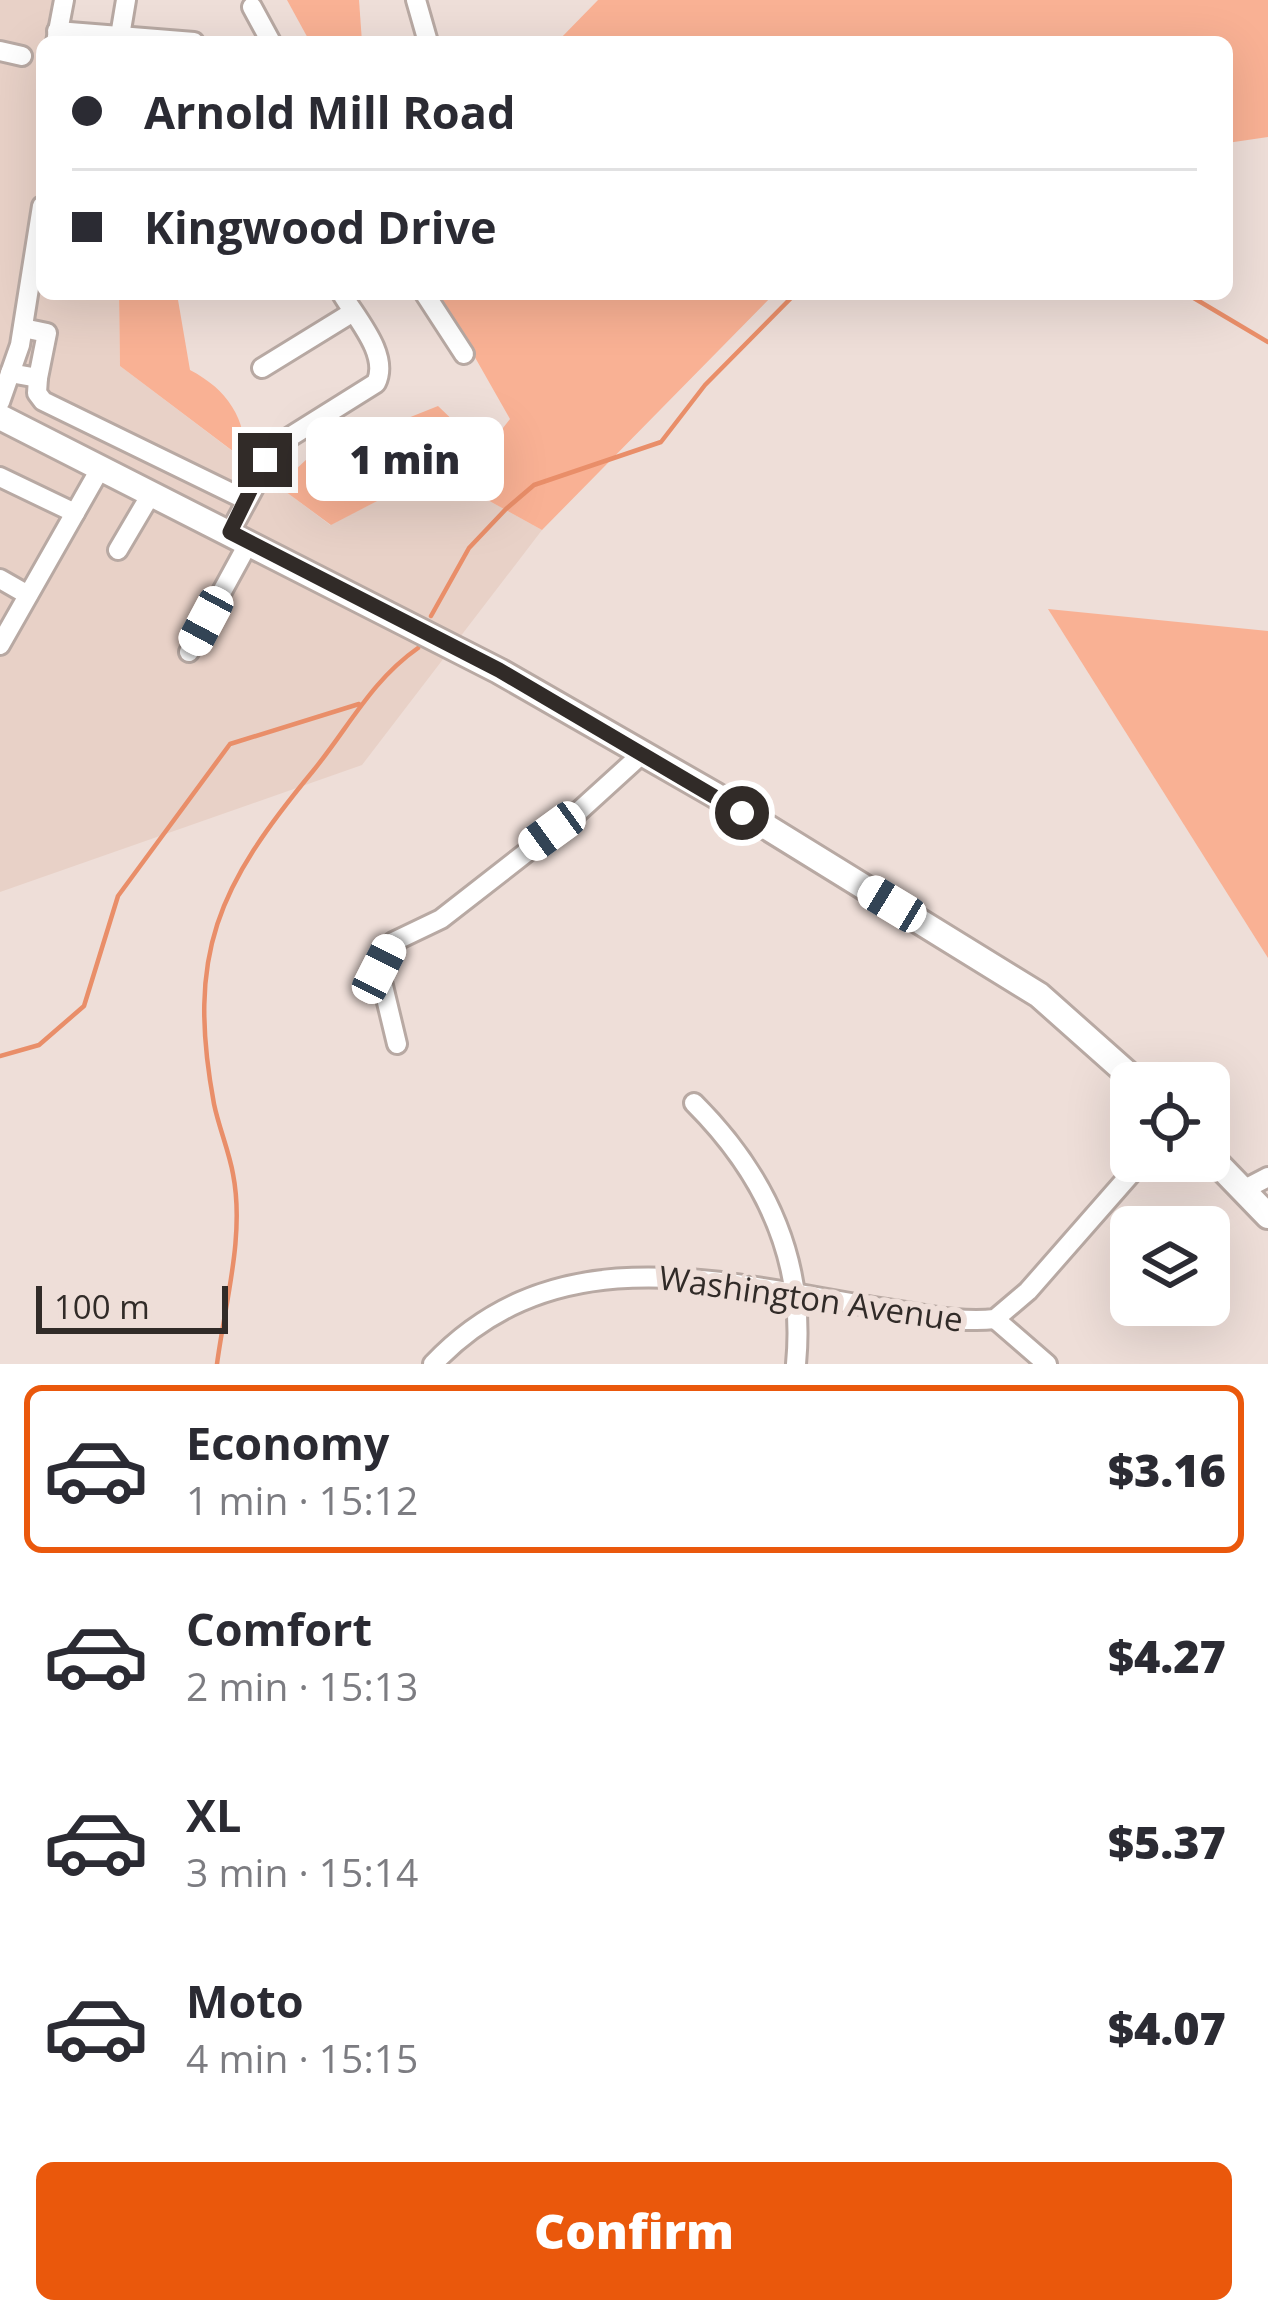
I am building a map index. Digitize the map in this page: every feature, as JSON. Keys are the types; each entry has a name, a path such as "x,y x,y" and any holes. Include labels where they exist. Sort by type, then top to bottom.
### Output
{"main road":[{"path":"0,416 499,670 643,753 987,960 1068,1017 1116,1062"},
{"path":"1230,1176 1268,1216"}],"street":[{"path":"57,36 64,0"},
{"path":"119,36 125,0"},
{"path":"416,0 426,36"},
{"path":"252,7 268,36"},
{"path":"0,51 22,56"},
{"path":"0,402 23,328 36,260"},
{"path":"189,652 239,537 244,499 277,445 376,383 381,365 346,300"},
{"path":"429,300 464,354"},
{"path":"262,368 353,312"},
{"path":"23,328 46,333 37,393 43,401 244,499"},
{"path":"10,373 38,378"},
{"path":"64,450 80,419"},
{"path":"0,645 100,469"},
{"path":"0,477 75,513"},
{"path":"118,550 151,494"},
{"path":"0,579 28,595"},
{"path":"397,1044 379,969 393,942 441,919 578,813 643,753"},
{"path":"694,1103 768,1200 788,1244 798,1292 796,1364"},
{"path":"1244,1190 1268,1177"},
{"name":"Washington Avenue","path":"433,1364 494,1319 586,1282 662,1274 941,1317 995,1319 1028,1292 1124,1182"},
{"path":"995,1319 1047,1364"}],"shaded area":[{"path":"0,0 72,0 69,36 36,36 36,300 119,300 120,366 330,525 435,471 542,530 362,765 0,892"},
{"path":"287,0 359,0 362,36 307,36"},
{"path":"598,0 1268,0 1268,137 1233,142 1233,36 563,36"},
{"path":"119,300 178,300 190,370 215,387 232,407 243,431 246,461 120,366"},
{"path":"442,300 768,300 542,530 435,471 331,525 278,486 308,458 438,406 485,451 510,419"},
{"path":"1048,609 1268,631 1268,958"}],"waterway":[{"path":"431,616 469,548 506,509 534,485 661,442 705,385 789,300"},
{"path":"1197,300 1268,342"},
{"path":"217,1364 237,1221 233,1174 206,1051 204,1004 217,924 233,887 280,812 374,690 418,648"},
{"path":"0,1056 39,1045 84,1006 118,896 230,744 359,704"}],"route":[{"path":"265,460 230,532 499,670 742,813"}]}
